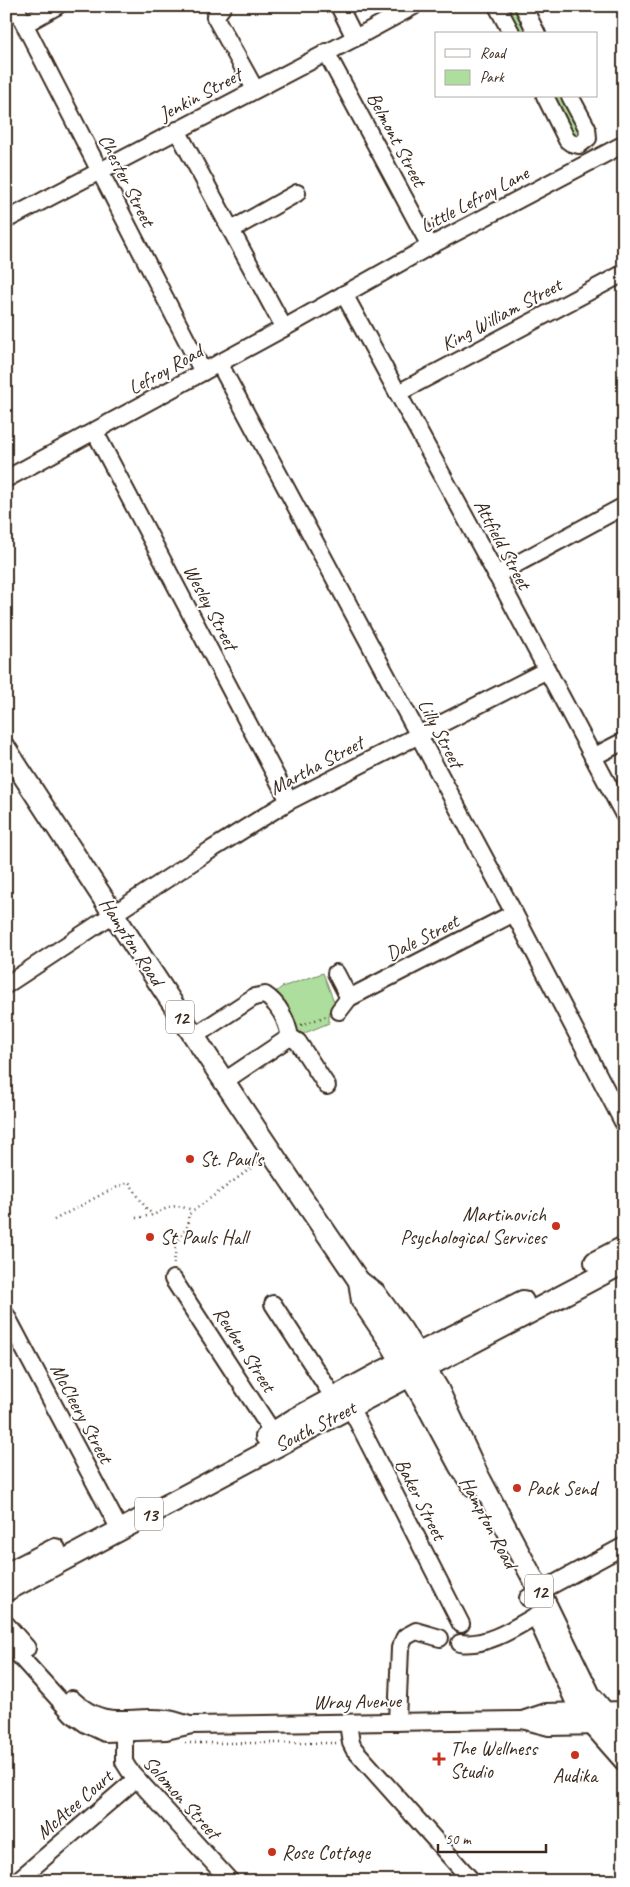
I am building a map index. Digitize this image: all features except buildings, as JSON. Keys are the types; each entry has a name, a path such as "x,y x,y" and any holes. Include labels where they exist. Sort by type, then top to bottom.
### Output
{"main road":[{"name":"Hampton Road","path":"6,749 223,1082 359,1281 362,1301 413,1365 438,1389 535,1602 580,1710 621,1724"},
{"name":"South Street","path":"413,1365 624,1247"},
{"name":"South Street","path":"6,1574 117,1525 275,1439 296,1418 343,1399 624,1263"},
{"name":"South Street","path":"6,1590 64,1560 117,1525"},
{"path":"6,1582 42,1564 64,1560"},
{"name":"Hampton Road","path":"535,1602 590,1695 597,1717 624,1760"}],"street":[{"name":"Chester Street","path":"15,6 203,372"},
{"path":"25,24 57,6"},
{"path":"223,6 215,17 255,89"},
{"path":"339,6 355,38"},
{"name":"Jenkin Street","path":"6,220 414,6"},
{"path":"497,6 511,32"},
{"path":"523,6 536,32"},
{"name":"Belmont Street","path":"326,52 430,246"},
{"path":"546,98 567,140 579,145 588,138 587,128 571,98"},
{"path":"177,130 284,328"},
{"name":"Little Lefroy Lane","path":"344,294 430,246 624,144"},
{"path":"230,230 297,193"},
{"name":"King William Street","path":"398,393 624,273"},
{"name":"Lefroy Road","path":"6,479 95,432 344,294"},
{"name":"Attfield Street","path":"344,294 624,815"},
{"name":"Lilly Street","path":"219,363 514,913 624,1124"},
{"name":"Wesley Street","path":"95,432 289,801"},
{"path":"496,575 624,506"},
{"name":"Martha Street","path":"6,985 115,915 209,851 289,801 547,670"},
{"path":"593,757 624,741"},
{"name":"Dale Street","path":"339,1012 349,998 514,913"},
{"path":"336,973 349,998"},
{"path":"194,1037 254,997 265,995 273,1000 289,1031 327,1086"},
{"path":"223,1082 289,1031"},
{"name":"Reuben Street","path":"173,1279 275,1439"},
{"name":"Baker Street","path":"273,1304 343,1399 461,1624"},
{"name":"McCleery Street","path":"6,1315 117,1525"},
{"path":"460,1643 468,1644 486,1641 535,1602 624,1546"},
{"path":"6,1624 70,1698 92,1714 124,1726"},
{"path":"397,1722 400,1648 406,1637 416,1631 440,1638"},
{"path":"6,1641 79,1720 104,1733 124,1726"},
{"name":"Wray Avenue","path":"522,1720 546,1712 580,1710"},
{"name":"Wray Avenue","path":"124,1726 166,1732 192,1725 522,1720 549,1727 597,1717"},
{"path":"348,1723 351,1743 354,1749 472,1881"},
{"name":"Solomon Street","path":"124,1726 124,1762 136,1779 230,1881"},
{"name":"McAtee Court","path":"17,1881 136,1779"}],"path":[{"path":"289,1031 292,1023 302,1025 339,1012"},
{"path":"173,1279 176,1244 189,1224 188,1215 271,1154"},
{"path":"54,1220 129,1182 146,1208 153,1215"},
{"path":"136,1218 153,1215 168,1207 178,1206 193,1210"},
{"path":"182,1743 336,1743"}],"green space":[{"path":"503,6 518,6 532,32 517,32"},
{"path":"551,98 567,98 584,130 576,140"},
{"path":"323,973 335,1004 329,1015 329,1023 300,1035 273,994 282,987"}],"place":[{"name":"St. Paul's","path":"190,1159"},
{"name":"Martinovich Psychological Services","path":"556,1226"},
{"name":"St Pauls Hall","path":"150,1237"},
{"name":"Pack Send","path":"517,1488"},
{"name":"Audika","path":"575,1755"},
{"name":"The Wellness Studio","path":"439,1759"},
{"name":"Rose Cottage","path":"272,1852"}]}
